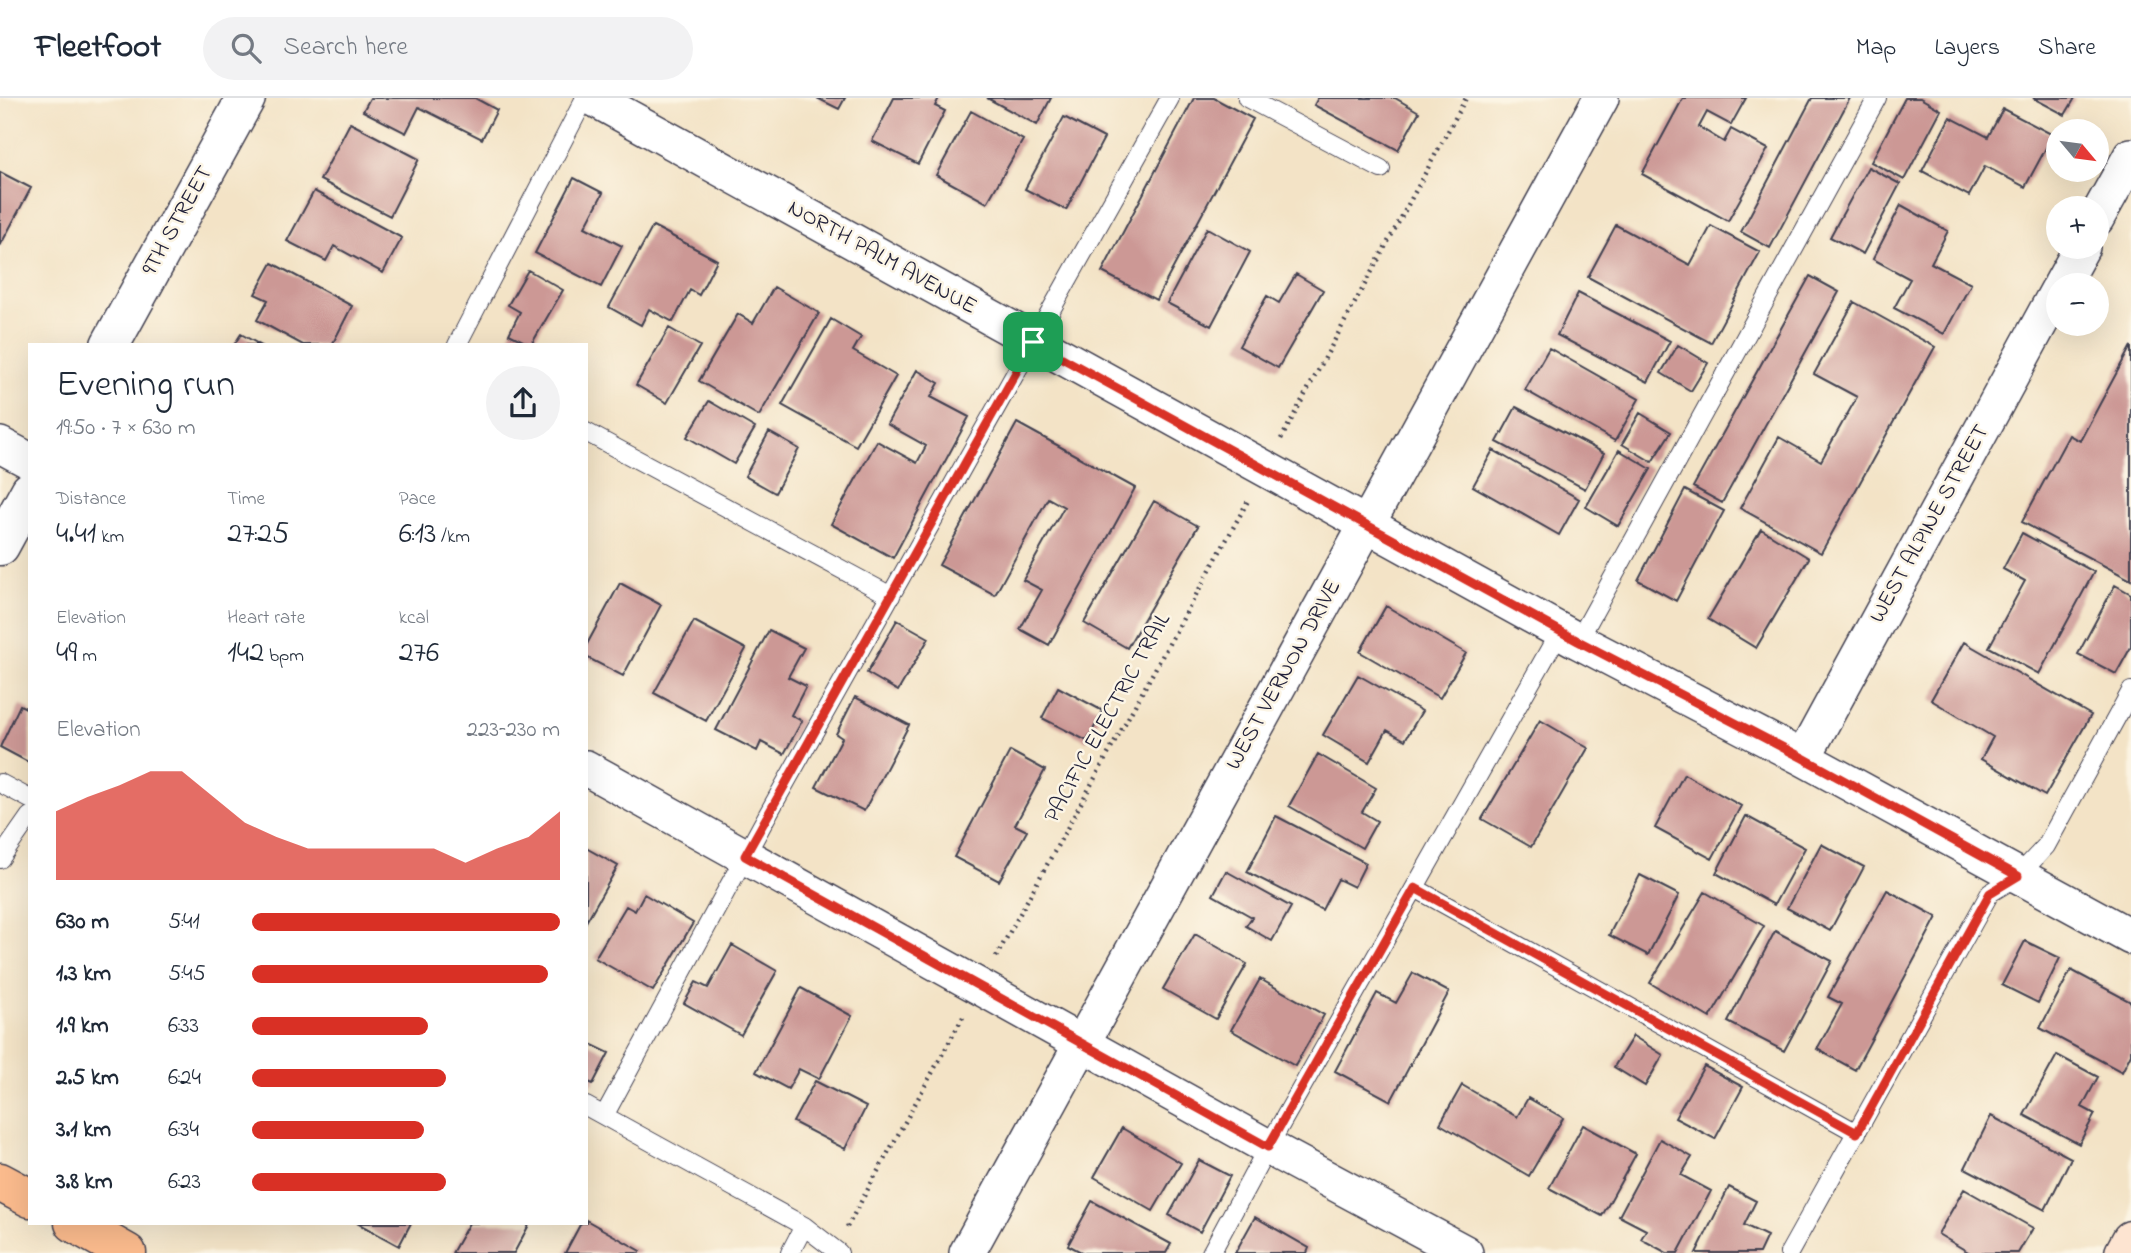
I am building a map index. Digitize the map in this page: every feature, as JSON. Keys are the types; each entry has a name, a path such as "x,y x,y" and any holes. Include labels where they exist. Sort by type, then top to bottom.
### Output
{"main road":[{"path":"0,1182 28,1197"},
{"path":"78,1225 127,1253"},
{"path":"2124,1253 2131,1240"}],"street":[{"name":"9TH STREET","path":"111,343 246,98"},
{"name":"NORTH PALM AVENUE","path":"593,98 1366,526 1803,758 2131,937"},
{"name":"WEST VERNON DRIVE","path":"967,1253 1601,98"},
{"path":"2109,196 2131,156"},
{"name":"WEST ALPINE STREET","path":"1803,758 2046,312"},
{"path":"0,445 28,460"},
{"path":"0,546 28,495"},
{"path":"588,769 1268,1147 1465,1253"}],"lane":[{"path":"458,343 585,98"},
{"path":"604,1116 745,856 1170,98"},
{"path":"1247,98 1381,169"},
{"path":"1211,1253 1415,888 1569,636 1877,98"},
{"path":"588,433 891,596"},
{"path":"1789,1253 1990,893 2018,876 2046,846 2131,691"},
{"path":"0,783 28,798"},
{"path":"0,859 28,819"},
{"path":"1415,888 1857,1133"},
{"path":"588,1108 804,1226 839,1253"},
{"path":"790,1253 804,1226"}],"path":[{"path":"1282,437 1466,98"},
{"name":"PACIFIC ELECTRIC TRAIL","path":"995,959 1251,494"},
{"path":"846,1230 965,1013"}],"building":[{"path":"370,98 475,98 497,110 482,139 419,107 406,133 363,111"},
{"path":"817,98 845,98 839,109"},
{"path":"894,98 939,98 935,106 945,111 918,164 872,141"},
{"path":"987,98 1051,98 1037,125"},
{"path":"1194,98 1214,98 1253,119 1156,300 1102,272"},
{"path":"1318,98 1395,98 1419,112 1398,150 1314,105"},
{"path":"1683,98 1746,98 1731,125 1707,112 1699,127 1724,142 1731,129 1768,149 1728,221 1642,174"},
{"path":"1812,98 1850,98 1770,248 1741,232"},
{"path":"1905,98 1920,98 1941,110 1904,180 1871,162"},
{"path":"2033,98 2075,98 2065,115"},
{"path":"2003,109 2046,131 2046,148 2025,187 1985,166 1969,196 1922,171 1950,117 1988,137"},
{"path":"971,111 1023,140 987,203 936,175"},
{"path":"1064,117 1104,138 1066,210 1025,189"},
{"path":"350,123 419,159 390,216 320,180"},
{"path":"1868,167 1900,184 1863,254 1830,237"},
{"path":"0,172 31,188 0,246"},
{"path":"574,178 603,193 585,227 622,246 601,287 535,253"},
{"path":"314,191 402,238 383,273 334,246 326,261 287,241"},
{"path":"1901,205 1948,231 1931,263 1971,284 1944,334 1894,308 1910,279 1873,259"},
{"path":"1616,225 1690,265 1711,226 1760,252 1711,343 1588,277"},
{"path":"653,226 717,260 699,295 690,290 673,322 649,309 641,325 609,307"},
{"path":"1207,228 1250,252 1211,326 1167,303"},
{"path":"272,263 352,306 333,343 299,343 257,320 268,300 255,294"},
{"path":"528,270 563,290 532,343 509,334 520,312 508,305"},
{"path":"1296,274 1323,290 1278,368 1239,346 1267,296 1279,303"},
{"path":"1810,276 1839,292 1722,503 1693,487"},
{"path":"774,287 819,313 759,416 699,381 738,314 753,323"},
{"path":"1578,293 1670,341 1648,382 1557,335"},
{"path":"1854,302 1935,347 1821,553 1740,508 1779,437 1821,461 1857,397 1814,374"},
{"path":"831,319 861,337 853,351 896,376 856,446 782,405"},
{"path":"669,328 700,346 667,403 636,385"},
{"path":"241,334 257,343 235,343"},
{"path":"1678,345 1708,363 1691,391 1661,373"},
{"path":"2131,346 2131,580 2022,522 2069,435 2080,441"},
{"path":"1549,348 1639,399 1615,441 1525,390"},
{"path":"917,370 939,383 931,397 969,417 893,558 831,524 877,441 917,463 926,446 887,424"},
{"path":"709,401 755,428 734,464 687,437"},
{"path":"1516,407 1604,453 1585,489 1497,442"},
{"path":"1640,413 1671,432 1652,462 1622,444"},
{"path":"1017,423 1135,488 1049,645 1020,629 1042,590 1023,580 1064,507 1048,498 995,595 939,565"},
{"path":"769,432 799,449 775,493 745,476"},
{"path":"1493,450 1579,499 1559,535 1473,486"},
{"path":"1619,450 1651,469 1618,526 1586,507"},
{"path":"1685,490 1724,511 1676,601 1638,580"},
{"path":"1154,501 1198,526 1127,648 1084,623"},
{"path":"1761,529 1809,558 1756,648 1708,619"},
{"path":"2022,533 2094,572 2039,674 1989,647 2025,581 2003,569"},
{"path":"620,583 661,605 623,676 588,658 588,642"},
{"path":"2115,585 2131,594 2131,647 2116,674 2078,654"},
{"path":"1386,606 1466,653 1440,698 1360,652"},
{"path":"897,620 929,638 898,691 867,673"},
{"path":"694,621 746,649 706,721 654,693"},
{"path":"769,630 804,648 788,677 806,686 791,715 802,721 784,754 761,742 757,751 716,730"},
{"path":"1964,642 2091,715 2045,796 1981,759 1993,737 1931,700"},
{"path":"1358,675 1422,711 1405,740 1387,730 1369,762 1323,735"},
{"path":"1058,687 1103,711 1087,741 1042,718"},
{"path":"855,697 909,725 864,811 816,787 842,738 836,734"},
{"path":"20,705 28,709 28,762 0,747"},
{"path":"1540,720 1588,748 1531,847 1482,819"},
{"path":"1010,751 1045,770 1015,825 1027,831 999,881 954,857"},
{"path":"1318,754 1376,788 1362,812 1377,821 1362,848 1289,806"},
{"path":"1684,774 1741,806 1712,859 1655,828"},
{"path":"1276,816 1366,863 1354,887 1338,879 1322,910 1247,872"},
{"path":"1746,816 1805,848 1774,905 1716,873"},
{"path":"1821,844 1864,867 1830,931 1787,908"},
{"path":"588,849 618,866 588,918"},
{"path":"1226,871 1291,907 1272,941 1246,926 1252,917 1213,895"},
{"path":"1640,875 1679,895 1648,955 1609,935"},
{"path":"1887,890 1937,917 1855,1070 1817,1049 1842,1004 1828,997"},
{"path":"1705,892 1764,926 1710,1018 1650,983"},
{"path":"644,894 693,923 653,991 595,958 626,906 635,911"},
{"path":"1775,931 1832,961 1784,1051 1728,1022"},
{"path":"1195,934 1247,964 1216,1019 1163,989"},
{"path":"2025,941 2060,958 2038,1003 2002,985"},
{"path":"732,945 777,971 741,1035 684,1003 696,982 708,988"},
{"path":"2071,970 2131,1002 2131,1054 2122,1072 2040,1028"},
{"path":"1413,973 1449,992 1391,1101 1335,1071 1377,993 1396,1003"},
{"path":"1260,979 1324,1015 1295,1066 1231,1030"},
{"path":"801,988 852,1016 819,1079 799,1069 788,1089 756,1072"},
{"path":"1633,1036 1663,1055 1645,1086 1614,1067"},
{"path":"588,1043 609,1053 593,1084 588,1082"},
{"path":"2057,1055 2098,1077 2082,1107 2095,1114 2079,1144 2024,1115"},
{"path":"1704,1066 1743,1087 1715,1139 1675,1118"},
{"path":"815,1081 866,1107 845,1149 793,1122"},
{"path":"1462,1085 1517,1117 1528,1098 1563,1118 1529,1176 1440,1124"},
{"path":"1991,1116 2071,1158 2045,1210 1965,1168"},
{"path":"1583,1125 1636,1154 1602,1216 1549,1188"},
{"path":"1122,1128 1181,1163 1153,1211 1094,1177"},
{"path":"1660,1139 1692,1157 1681,1175 1711,1191 1678,1253 1667,1253 1641,1239 1646,1230 1619,1216"},
{"path":"1199,1160 1230,1176 1200,1232 1169,1215"},
{"path":"1729,1187 1756,1201 1744,1225 1767,1236 1759,1253 1696,1253"},
{"path":"1964,1189 2033,1228 2018,1253 1970,1253 1938,1234"},
{"path":"1092,1201 1171,1244 1166,1253 1083,1253 1068,1245"},
{"path":"1255,1217 1309,1248 1307,1253 1235,1253"},
{"path":"588,1221 641,1251 639,1253 565,1253 580,1225 588,1225"},
{"path":"361,1225 410,1225 399,1246"},
{"path":"468,1225 529,1225 514,1253 452,1253"}],"route":[{"path":"1033,342 1578,641 1803,758 2018,876 1990,893 1857,1133 1415,888 1268,1147 745,856 1033,342"}]}
